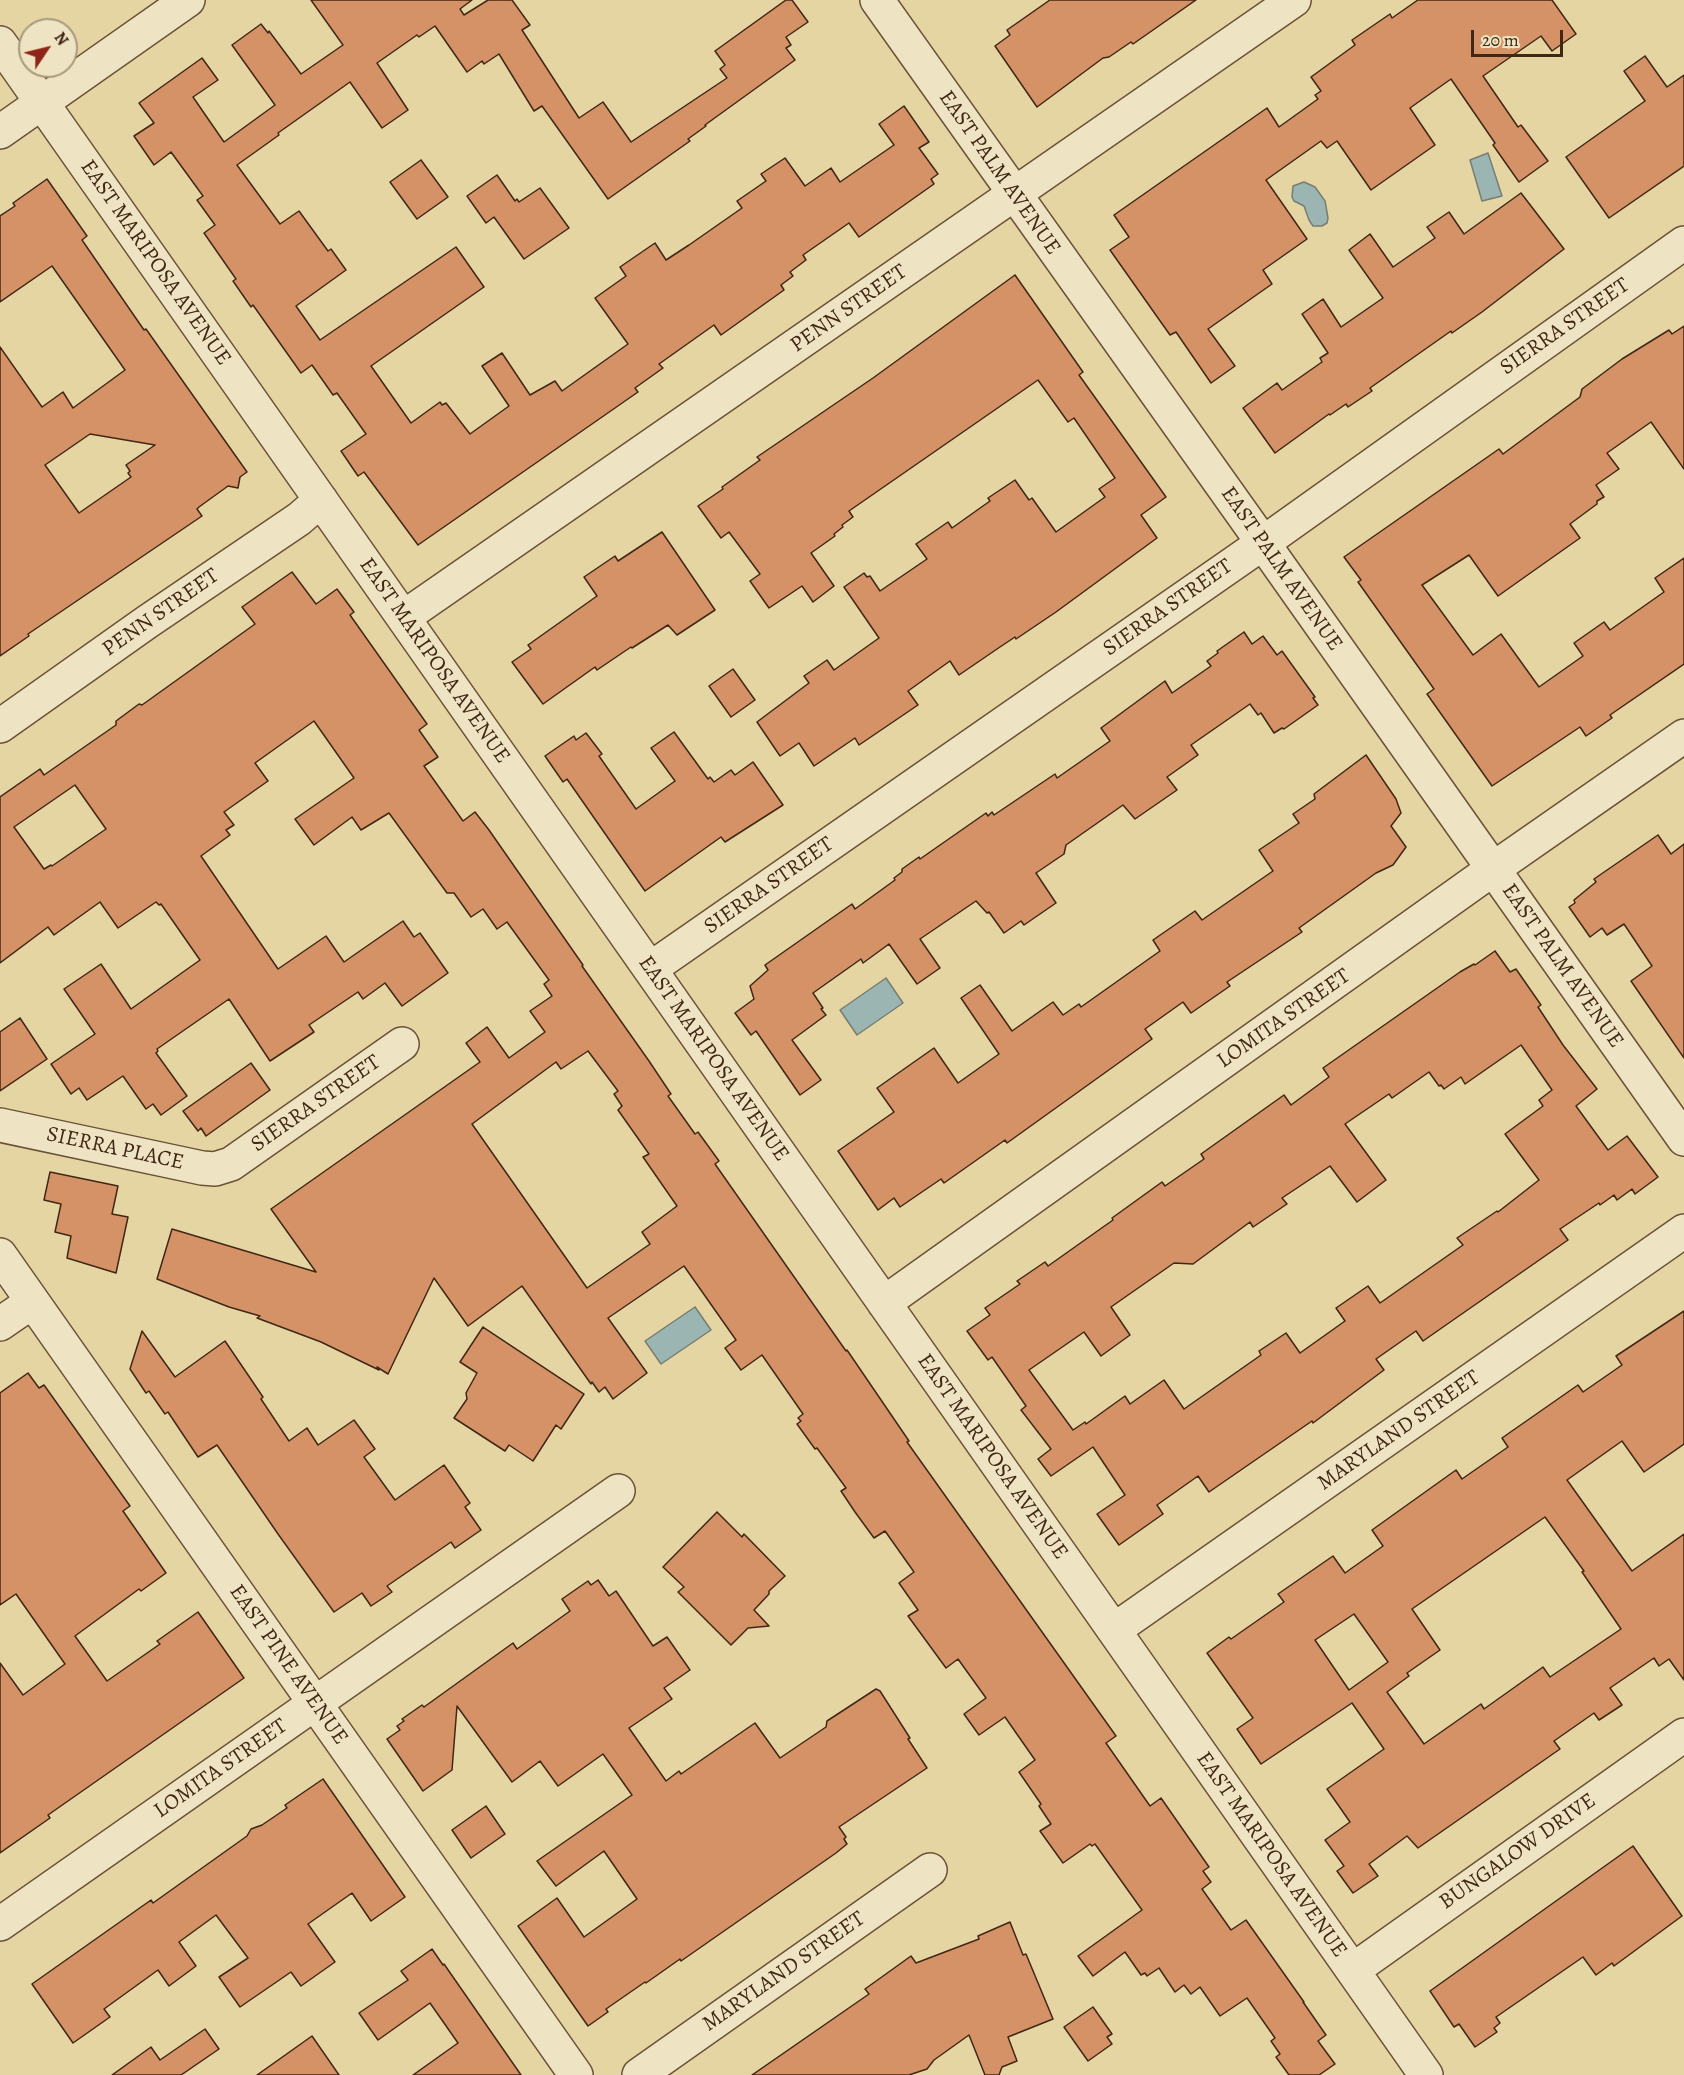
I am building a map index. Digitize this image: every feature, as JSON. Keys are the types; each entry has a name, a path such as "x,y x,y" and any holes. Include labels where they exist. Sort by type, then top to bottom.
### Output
{"street":[{"path":"0,132 188,0"},
{"name":"EAST PALM AVENUE","path":"877,0 1684,1139"},
{"name":"PENN STREET","path":"404,617 1294,0"},
{"name":"EAST MARIPOSA AVENUE","path":"0,43 1426,2075"},
{"name":"SIERRA STREET","path":"650,969 1263,543 1684,243"},
{"name":"PENN STREET","path":"0,726 147,622 299,519 321,500"},
{"name":"LOMITA STREET","path":"884,1303 1493,869 1684,736"},
{"name":"SIERRA STREET","path":"231,1164 402,1044"},
{"name":"SIERRA PLACE","path":"0,1125 202,1168 215,1169 231,1164"},
{"name":"MARYLAND STREET","path":"1114,1630 1684,1230"},
{"name":"EAST PINE AVENUE","path":"0,1255 576,2075"},
{"path":"0,1324 32,1302"},
{"name":"LOMITA STREET","path":"0,1924 618,1491"},
{"name":"BUNGALOW DRIVE","path":"1353,1970 1684,1735"},
{"name":"MARYLAND STREET","path":"639,2075 930,1870"}],"water":[{"path":"1488,153 1502,196 1482,201 1470,160"},
{"path":"1304,182 1315,187 1325,201 1328,218 1327,223 1322,226 1313,226 1304,206 1294,201 1292,197 1293,186"},
{"path":"886,978 903,1003 857,1035 840,1010"},
{"path":"695,1307 711,1330 661,1364 645,1341"}],"building":[{"path":"311,0 472,0 460,9 464,15 488,0 512,0 530,25 522,30 579,118 603,102 631,142 727,78 720,69 725,65 715,51 786,0 792,0 808,22 786,37 791,45 786,48 795,60 705,125 688,139 690,141 608,199 542,106 534,111 499,54 484,64 482,61 467,72 435,26 419,37 417,35 377,63 408,110 382,128 350,82 237,165 280,224 299,211 328,251 331,249 346,270 296,306 320,340 456,247 484,287 371,366 411,423 440,402 442,405 446,403 470,434 509,406 482,366 502,353 530,395 555,381 562,391 628,344 595,298 626,276 620,267 655,243 666,260 689,245 742,208 737,201 766,181 761,174 785,158 805,186 831,168 840,182 894,145 879,124 904,106 929,142 919,148 938,174 931,179 934,184 859,237 849,223 803,255 806,260 790,272 793,276 781,285 784,290 721,335 714,325 659,364 663,368 635,388 638,392 418,545 364,472 358,476 341,451 366,434 337,393 333,395 312,365 301,373 253,305 251,307 233,281 236,279 204,233 215,225 197,200 203,196 171,152 154,165 134,136 154,123 139,103 202,58 218,80 193,97 224,142 275,105 232,45 261,24 268,33 269,31 301,74 343,45"},
{"path":"1050,0 1196,0 1133,44 1131,42 1109,57 1103,58 1037,107 995,46 1010,35 1007,30"},
{"path":"1418,0 1552,0 1576,34 1552,51 1541,36 1483,76 1518,127 1521,125 1548,161 1519,182 1451,79 1410,108 1435,145 1371,190 1337,141 1327,148 1321,141 1266,180 1307,239 1263,270 1272,284 1208,329 1235,366 1211,383 1176,332 1170,335 1110,250 1129,237 1114,215 1267,108 1279,127 1318,99 1315,95 1321,91 1311,77 1355,45 1352,40 1390,14 1392,18"},
{"path":"1645,56 1667,87 1684,75 1684,166 1609,218 1566,157 1645,101 1624,71"},
{"path":"421,160 448,197 417,219 390,182"},
{"path":"497,175 515,201 517,199 519,202 540,188 569,228 524,259 494,217 486,223 467,196"},
{"path":"47,179 87,236 82,240 247,472 240,477 238,488 228,486 199,507 197,509 202,516 28,634 29,636 0,656 0,347 42,407 63,392 73,408 125,370 52,266 0,302 0,216 15,206 13,203","holes":["90,434 155,445 126,465 131,477 79,513 45,465"]},
{"path":"1521,193 1564,249 1482,312 1370,388 1372,391 1348,407 1346,404 1329,414 1275,453 1243,408 1277,383 1282,390 1322,362 1320,358 1328,353 1302,314 1323,299 1341,327 1383,298 1349,250 1370,234 1393,267 1435,238 1427,227 1449,212 1464,234"},
{"path":"1015,275 1083,372 1079,375 1166,497 1141,515 1157,538 1056,612 959,675 950,661 908,691 918,705 859,745 855,738 814,766 799,743 780,756 757,722 809,683 804,676 827,660 834,670 879,638 844,587 864,573 867,577 870,576 880,591 927,559 916,544 948,522 952,528 990,501 988,498 1015,480 1029,500 1032,498 1056,532 1105,497 1099,489 1115,478 1074,418 1068,422 1038,380 849,511 853,517 842,525 843,527 834,534 835,536 811,553 834,586 813,602 802,586 769,608 750,581 760,574 729,532 721,538 698,506 760,460 757,457 873,378"},
{"path":"1684,326 1684,469 1651,422 1607,453 1619,469 1596,485 1604,497 1570,524 1580,538 1498,596 1469,555 1422,585 1473,655 1501,634 1539,687 1583,656 1574,643 1604,622 1610,630 1664,592 1655,578 1684,558 1684,664 1610,715 1612,718 1586,736 1580,727 1492,786 1427,694 1434,689 1358,582 1361,580 1344,557 1499,449 1503,454 1580,397 1582,389 1622,359 1669,330 1672,334"},
{"path":"662,532 715,610 677,635 668,625 597,670 595,667 543,704 512,662 531,649 528,645 597,596 584,577 615,556 618,561"},
{"path":"292,572 316,604 337,589 354,612 350,615 427,724 419,730 438,757 424,766 463,821 475,812 489,830 649,1061 671,1094 668,1096 695,1134 698,1132 719,1161 715,1164 847,1350 909,1441 907,1442 1116,1736 1106,1743 1150,1806 1161,1798 1209,1867 1203,1871 1211,1882 1202,1889 1231,1930 1246,1920 1326,2035 1318,2041 1335,2064 1319,2075 1289,2075 1276,2057 1280,2054 1271,2041 1275,2038 1247,1998 1220,2016 1200,1987 1191,1994 1184,1985 1175,1992 1159,1968 1147,1976 1145,1973 1141,1975 1125,1952 1093,1976 1078,1956 1142,1910 1095,1844 1092,1846 1090,1844 1063,1863 1040,1831 1051,1824 1039,1806 1041,1804 1019,1772 1035,1760 1005,1717 979,1735 964,1714 986,1698 958,1659 946,1668 908,1616 918,1610 899,1583 914,1572 885,1531 874,1538 855,1512 841,1491 846,1488 797,1424 801,1421 798,1418 803,1414 762,1355 741,1370 725,1348 736,1340 684,1266 608,1318 647,1373 613,1399 605,1387 599,1392 592,1382 591,1384 522,1286 468,1326 434,1278 388,1374 321,1342 257,1318 260,1316 229,1307 157,1279 172,1229 316,1272 271,1209 480,1062 466,1043 487,1027 509,1058 545,1032 530,1011 552,996 544,984 549,980 507,922 497,929 483,909 471,917 454,893 447,893 389,813 361,830 352,817 314,845 295,819 354,778 314,721 255,763 268,781 224,812 234,825 226,830 230,835 201,856 278,969 326,936 344,962 403,921 414,937 420,933 448,973 402,1006 385,983 363,999 358,992 309,1025 314,1032 270,1061 229,999 157,1049 156,1053 187,1096 161,1115 153,1104 146,1109 123,1076 87,1100 79,1088 71,1094 51,1064 95,1034 64,989 101,964 131,1009 200,960 161,904 156,902 118,928 100,902 54,935 48,927 0,963 0,797 40,769 44,775 116,725 116,721 139,704 142,705 255,624 242,607","holes":["75,785 106,829 52,866 44,869 14,827","588,1051 618,1091 614,1094 622,1106 618,1110 649,1154 643,1157 677,1206 642,1232 650,1244 587,1288 472,1124 556,1062 561,1069"]},
{"path":"1244,632 1252,644 1263,636 1277,655 1282,651 1315,697 1313,698 1318,705 1284,729 1274,733 1261,713 1258,715 1250,704 1191,745 1198,755 1167,777 1177,790 1135,819 1123,805 1066,845 1064,854 1036,873 1056,903 1024,925 1021,921 1004,933 989,912 987,913 976,901 920,939 940,968 917,984 889,944 863,963 861,959 813,993 826,1015 792,1040 821,1080 800,1095 756,1031 751,1035 735,1013 754,999 750,986 768,970 765,965 852,904 855,909 895,880 894,878 902,872 902,869 986,813 988,816 992,812 994,815 1055,774 1057,778 1110,741 1101,728 1165,681 1172,693 1211,666 1207,661"},
{"path":"733,669 755,700 731,717 709,686"},
{"path":"674,732 708,779 710,777 714,782 731,770 735,775 753,762 783,805 725,842 721,837 645,891 567,779 563,782 545,756 574,736 576,740 586,733 602,754 599,756 636,809 675,781 651,748"},
{"path":"1366,755 1396,799 1401,813 1391,826 1406,847 1393,865 1376,873 1299,928 1302,932 1227,982 1230,986 1191,1013 1183,1002 1145,1029 1152,1039 1007,1143 1005,1140 944,1183 941,1179 900,1207 894,1198 878,1210 838,1151 894,1112 877,1088 934,1048 958,1083 999,1054 961,998 980,985 1012,1031 1053,1002 1063,1015 1079,1004 1081,1007 1160,951 1153,940 1195,911 1202,920 1273,871 1259,850 1299,823 1293,814 1315,799 1314,794"},
{"path":"1658,835 1671,854 1684,844 1684,1058 1631,981 1652,966 1624,924 1607,935 1602,928 1590,937 1569,907 1596,882 1594,879"},
{"path":"1495,951 1510,972 1516,969 1541,1005 1538,1007 1563,1045 1597,1089 1576,1106 1608,1150 1627,1136 1658,1177 1635,1194 1632,1189 1617,1200 1614,1195 1560,1229 1568,1240 1423,1341 1416,1331 1376,1359 1384,1370 1313,1423 1312,1421 1209,1492 1198,1476 1157,1505 1163,1514 1119,1545 1097,1514 1125,1495 1093,1447 1051,1476 1038,1459 1051,1449 1021,1410 1026,1406 992,1357 988,1360 967,1331 990,1315 985,1308 1020,1284 1017,1281 1045,1262 1048,1266 1162,1182 1165,1186 1204,1159 1201,1154 1284,1095 1291,1105 1329,1077 1323,1068 1460,972","holes":["1521,1045 1552,1090 1539,1100 1543,1106 1505,1134 1539,1180 1498,1212 1457,1238 1463,1245 1380,1303 1368,1286 1336,1308 1345,1321 1300,1353 1286,1333 1259,1351 1261,1355 1184,1409 1164,1380 1130,1404 1125,1396 1086,1424 1085,1422 1073,1430 1029,1370 1084,1332 1101,1356 1130,1335 1111,1307 1174,1263 1193,1264 1250,1222 1253,1227 1287,1204 1282,1198 1330,1166 1357,1202 1386,1180 1345,1124 1389,1094 1392,1098 1429,1072 1444,1089 1461,1077 1465,1084"]},
{"path":"20,1018 47,1059 0,1091 0,1032"},
{"path":"251,1063 270,1090 206,1136 201,1128 198,1131 183,1111"},
{"path":"50,1172 118,1186 112,1214 128,1217 116,1273 67,1258 71,1236 55,1232 61,1204 44,1200"},
{"path":"1684,1311 1684,1444 1644,1472 1622,1441 1567,1480 1632,1571 1684,1534 1684,1680 1669,1659 1659,1666 1654,1658 1610,1688 1622,1705 1599,1720 1594,1713 1554,1741 1560,1749 1418,1848 1407,1836 1369,1864 1378,1876 1353,1893 1337,1871 1344,1866 1325,1840 1350,1822 1327,1789 1384,1749 1352,1703 1261,1764 1237,1729 1253,1718 1207,1653 1284,1602 1278,1594 1333,1556 1345,1573 1383,1546 1372,1530 1456,1470 1462,1479 1508,1447 1502,1438 1578,1385 1583,1392 1622,1365 1616,1356","holes":["1545,1517 1584,1571 1582,1572 1621,1629 1550,1677 1543,1667 1484,1709 1481,1704 1424,1744 1387,1692 1409,1676 1407,1673 1440,1650 1412,1609","1354,1614 1388,1662 1349,1690 1315,1640"]},
{"path":"483,1327 584,1394 561,1429 556,1425 533,1461 509,1445 505,1451 454,1418 467,1399 466,1393 477,1373 460,1362"},
{"path":"142,1331 175,1377 225,1341 263,1397 261,1399 289,1441 307,1428 318,1445 354,1420 375,1449 364,1457 395,1500 444,1465 470,1503 465,1507 481,1530 455,1548 451,1542 387,1586 392,1592 371,1606 362,1593 334,1612 217,1445 198,1457 168,1412 165,1414 149,1391 146,1393 130,1369"},
{"path":"28,1373 39,1388 44,1385 130,1506 123,1511 166,1573 141,1591 139,1589 75,1636 107,1681 160,1644 157,1641 198,1612 244,1678 48,1815 50,1818 0,1853 0,1663 23,1695 65,1664 16,1594 0,1605 0,1393"},
{"path":"717,1512 742,1537 744,1534 785,1576 754,1610 769,1626 748,1628 731,1645 678,1592 684,1587 663,1567"},
{"path":"598,1580 609,1596 616,1591 653,1646 667,1637 690,1670 664,1688 672,1699 629,1728 666,1781 679,1771 681,1774 755,1723 780,1758 826,1727 827,1721 876,1689 880,1691 927,1768 839,1827 846,1837 844,1839 847,1844 836,1853 681,1961 680,1959 606,2009 608,2012 588,2026 518,1926 557,1898 584,1937 637,1899 604,1851 556,1886 537,1861 632,1795 603,1754 558,1786 540,1761 512,1782 457,1706 452,1770 423,1791 387,1739 400,1730 397,1726 404,1721 402,1719 422,1705 424,1707 513,1643 517,1649 570,1611 562,1599 588,1581 591,1585"},
{"path":"323,1779 405,1897 371,1921 352,1893 308,1924 335,1962 301,1986 291,1972 240,2007 219,1977 248,1958 216,1915 179,1942 196,1966 169,1986 158,1970 104,2009 110,2017 73,2043 32,1984 151,1900 153,1903 247,1836 251,1829 262,1825 287,1808 285,1805"},
{"path":"486,1806 505,1834 471,1858 452,1830"},
{"path":"1633,1846 1682,1916 1614,1966 1612,1963 1596,1975 1583,1957 1496,2017 1500,2023 1494,2028 1497,2032 1475,2047 1459,2024 1454,2027 1430,1991"},
{"path":"1010,1922 1053,2019 1008,2037 1017,2061 1002,2067 999,2075 985,2075 969,2035 934,2060 927,2069 909,2075 752,2075 869,1994 865,1989 911,1956 916,1963 979,1939 978,1936"},
{"path":"432,1949 521,2075 413,2075 458,2043 430,2003 378,2040 359,2013 408,1980 401,1971"},
{"path":"1093,2007 1112,2034 1107,2037 1112,2044 1088,2061 1064,2027"},
{"path":"205,2029 219,2049 181,2075 112,2075 151,2047 160,2060"},
{"path":"312,2036 339,2075 257,2075"}]}
